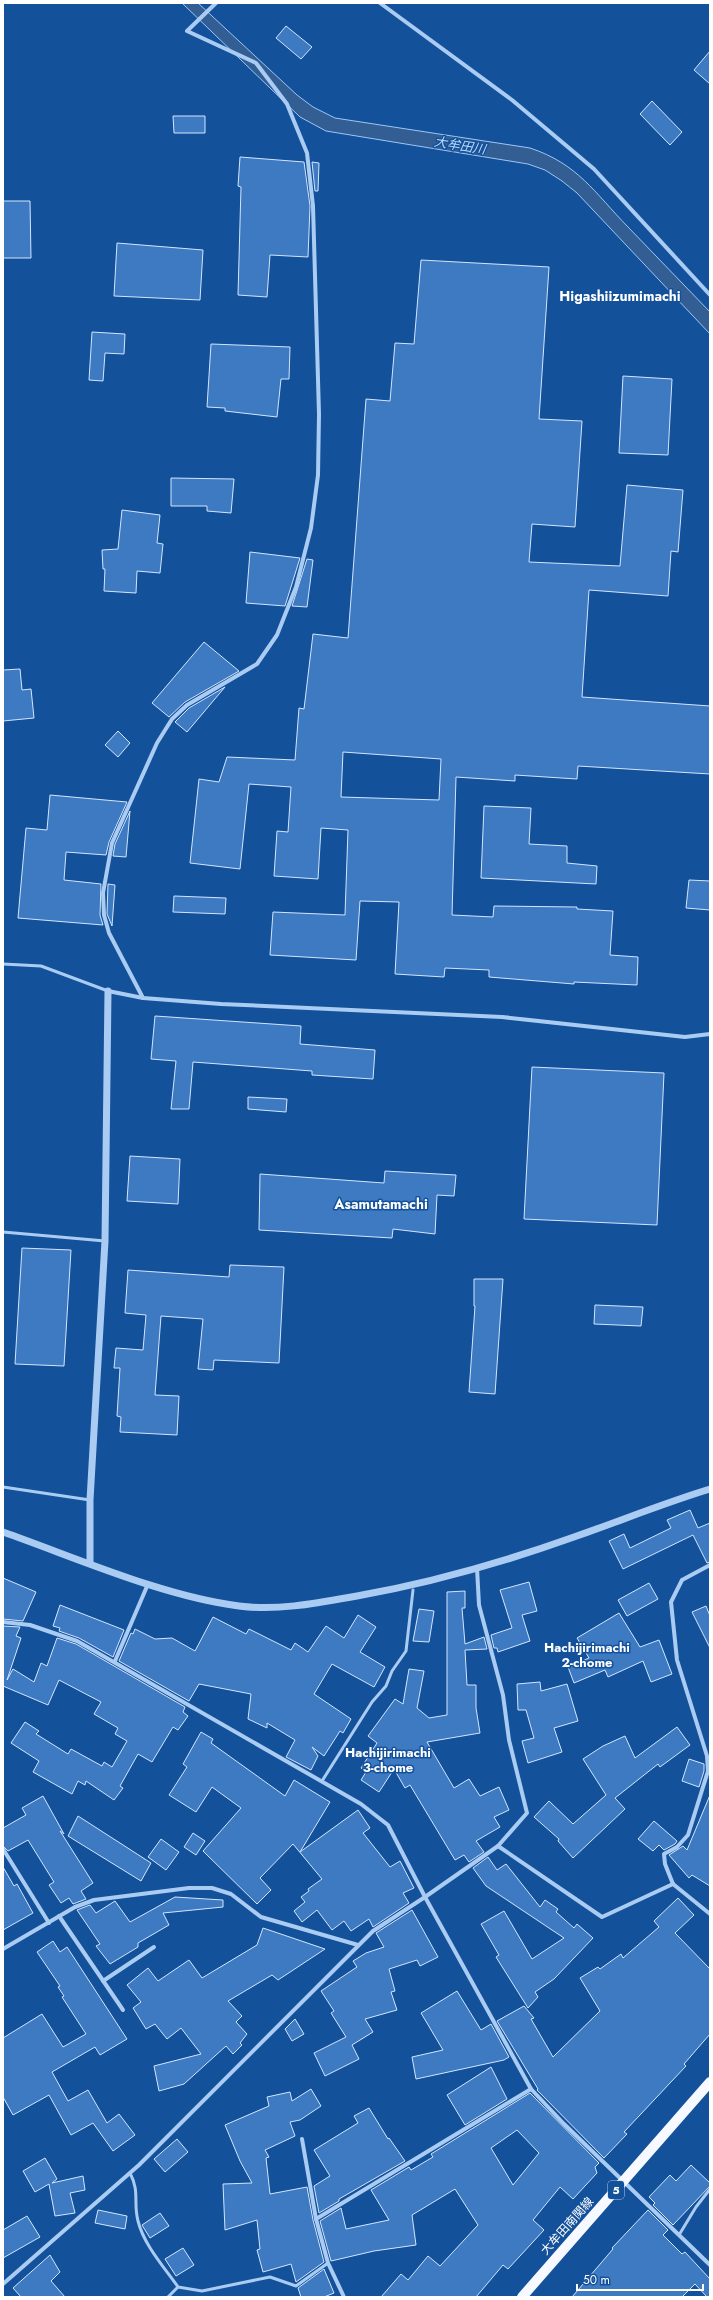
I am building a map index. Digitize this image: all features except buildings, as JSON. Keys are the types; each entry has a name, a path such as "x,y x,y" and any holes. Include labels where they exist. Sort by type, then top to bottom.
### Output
{"main road":[{"name":"大牟田南関線","path":"522,2297 710,2082"}],"street":[{"path":"143,998 109,933 104,915 104,893 112,843 157,743 172,719 187,705 257,664 277,634 296,586 309,535 318,475 319,414 313,206 307,153 287,104 256,63 187,31 216,3"},
{"path":"380,3 512,100 594,169 710,295"},
{"path":"90,1563 90,1500 105,1241 108,991 143,998 221,1004 502,1017 685,1037 710,1034"},
{"path":"3,1532 148,1584 204,1600 240,1606 278,1608 388,1591 477,1568 573,1538 672,1500 710,1489"},
{"path":"710,1565 682,1580 671,1602 677,1660 707,1756 708,1771 688,1835 677,1847 664,1854 665,1864 673,1884 710,1914"},
{"path":"3,2284 130,2173 373,1931 498,1846 527,1813 508,1740 503,1695 479,1605 477,1568"},
{"path":"115,1661 148,1584"},
{"path":"3,1622 30,1625 77,1640 361,1804 388,1824 425,1897 531,2089 710,2265"},
{"path":"498,1846 602,1917 673,1884"},
{"path":"3,1849 49,1923"},
{"path":"3,1948 75,1907 94,1900 188,1888 212,1888 231,1894 261,1917 358,1945"},
{"path":"59,1916 123,2010"},
{"path":"103,1981 154,1947"},
{"path":"316,2219 531,2089"},
{"path":"302,2139 316,2219 328,2263 344,2297"}],"lane":[{"path":"3,964 41,966 108,991"},
{"path":"3,1232 105,1241"},
{"path":"3,1487 90,1500"},
{"path":"322,1781 372,1702 386,1686 392,1671 406,1651 413,1590"},
{"path":"130,2173 136,2184 137,2219 142,2234 178,2287 202,2291 270,2277 296,2286 328,2263"},
{"path":"679,2235 696,2207 710,2189"},
{"path":"168,2297 178,2287"}],"water":[{"name":"大牟田川","path":"182,3 198,3 297,95 313,107 335,118 530,148 561,162 584,180 595,191 710,312 710,334 577,193 545,170 528,164 326,131 300,117"}],"district":[{"name":"Higashiizumimachi","path":"620,296"},
{"name":"Asamutamachi","path":"381,1204"},
{"name":"Hachijirimachi 2-chome","path":"587,1654"},
{"name":"Hachijirimachi 3-chome","path":"388,1760"}]}
